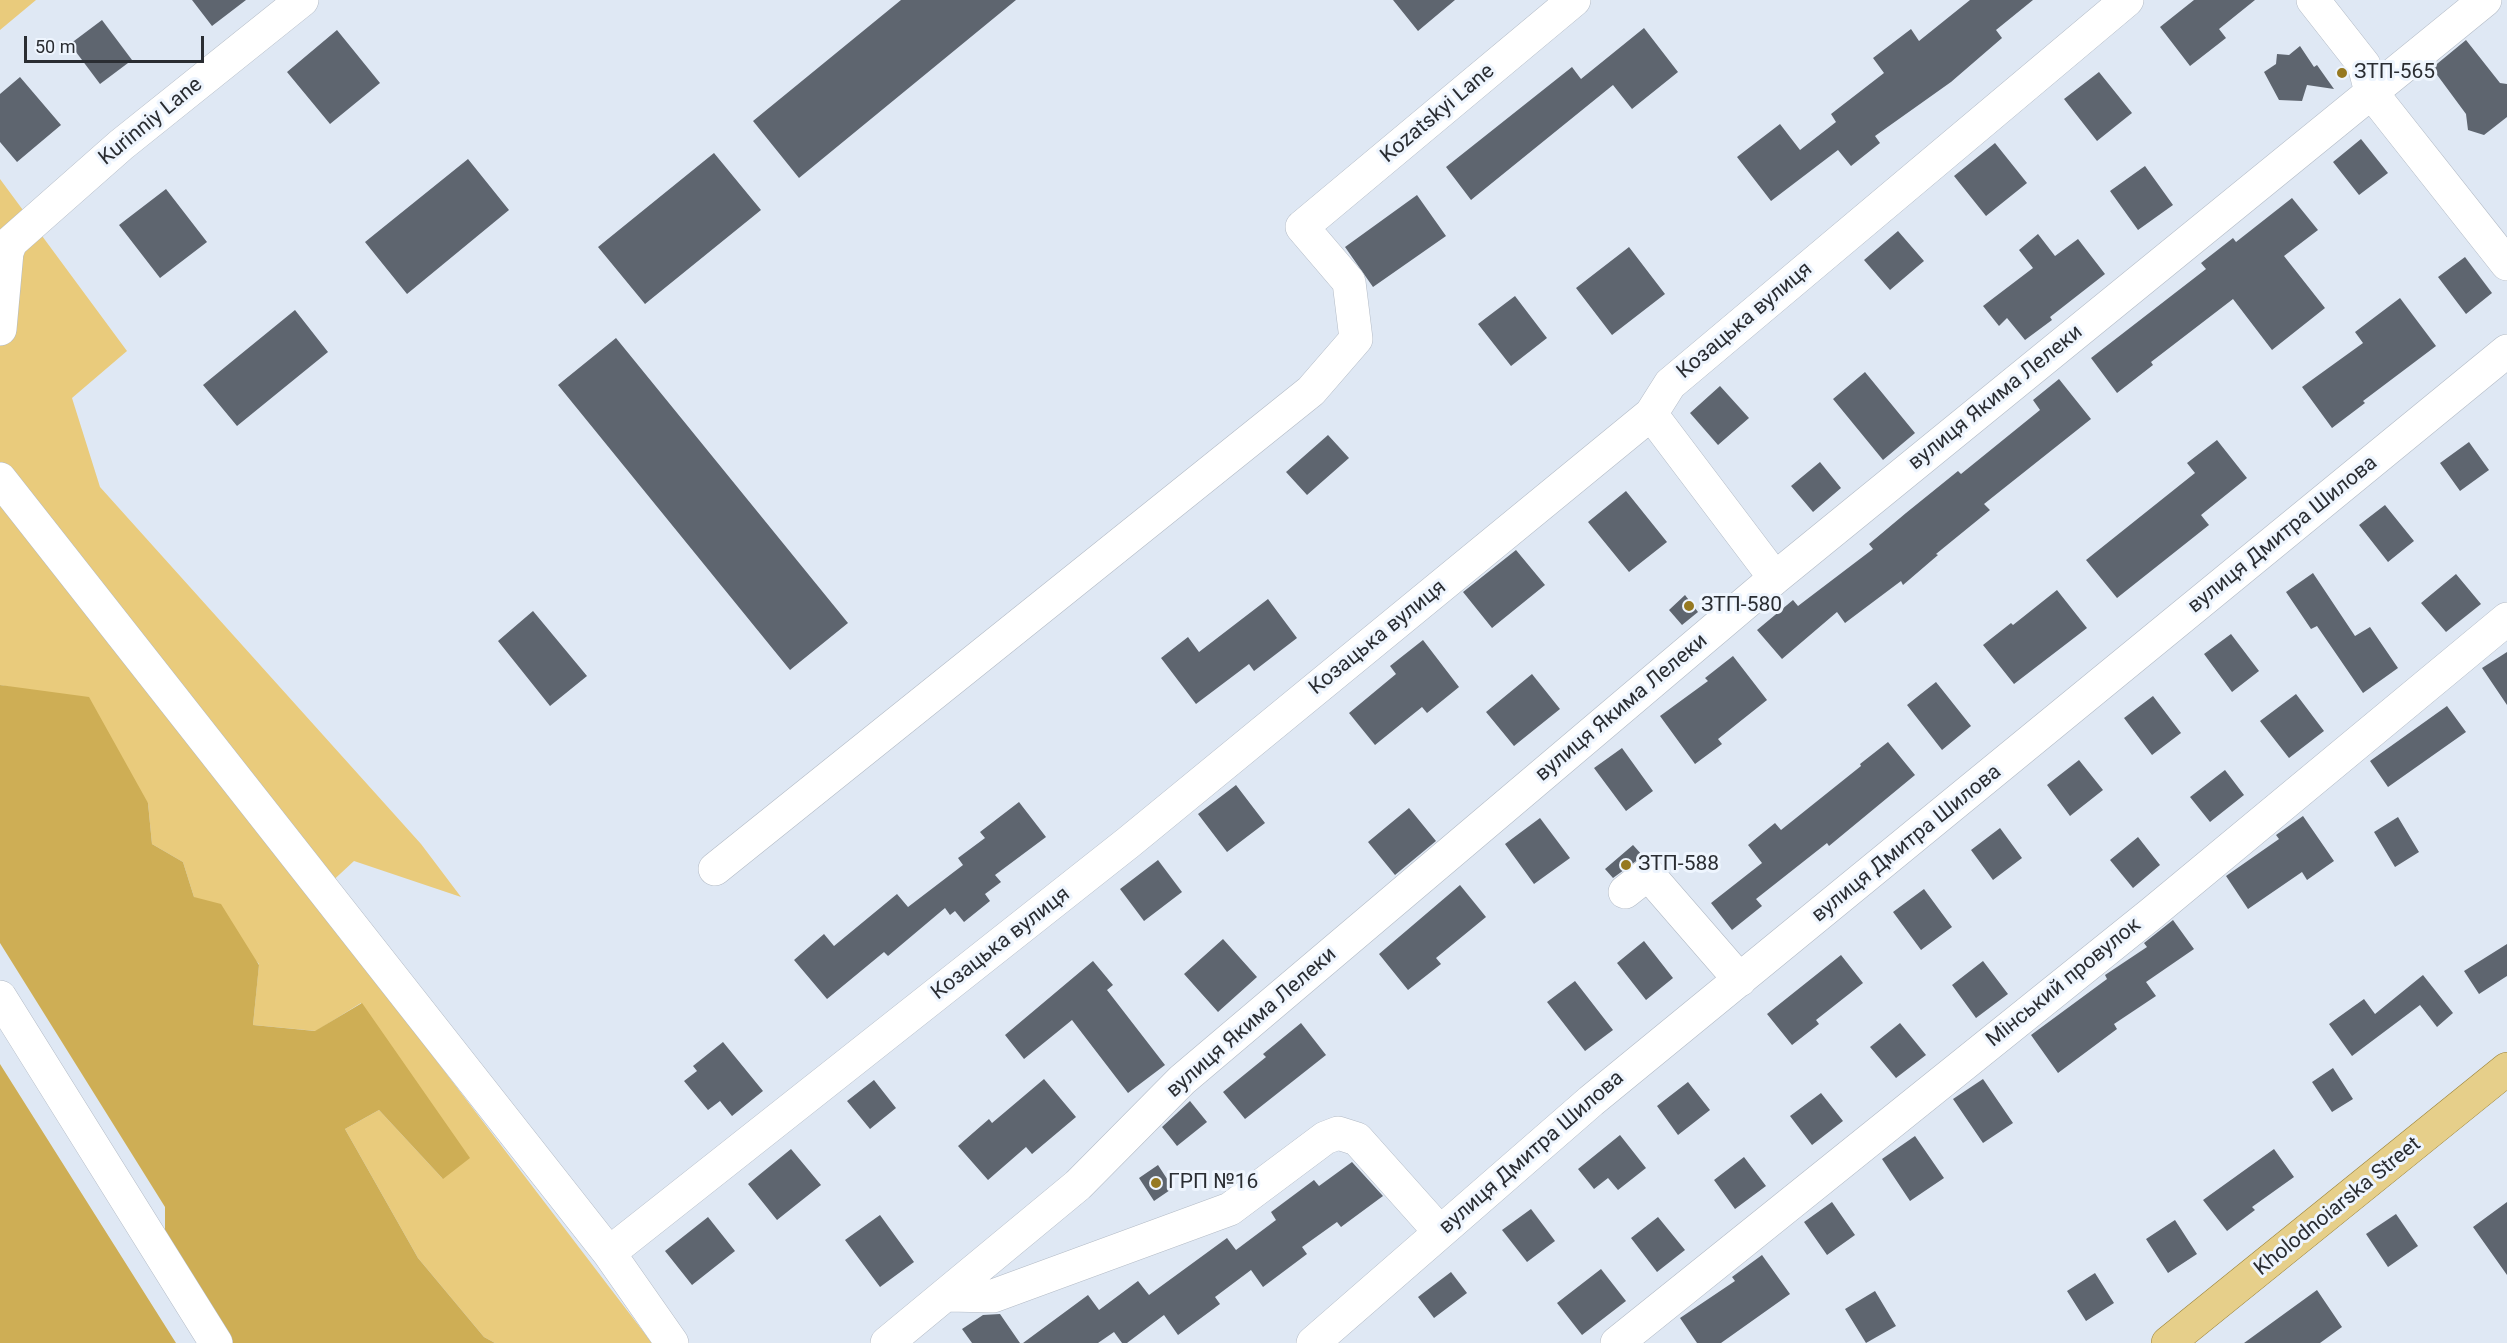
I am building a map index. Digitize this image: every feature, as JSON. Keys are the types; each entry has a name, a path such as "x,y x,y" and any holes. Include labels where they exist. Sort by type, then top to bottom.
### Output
{"main road":[{"name":"Kholodnoiarska Street","path":"2168,1343 2507,1069"}],"street":[{"name":"Kurinniy Lane","path":"0,329 7,252 11,242 121,145 302,0"},
{"name":"Kozatskyi Lane","path":"716,869 1311,391 1356,339 1349,282 1302,227 1574,0"},
{"name":"Козацька вулиця","path":"609,1253 1129,842 1651,414 1670,384 2127,0"},
{"path":"2313,0 2364,65 2371,92 2507,264"},
{"name":"вулиця Якима Лелеки","path":"887,1343 948,1295 1078,1185 1182,1080 1775,578 2485,0"},
{"name":"вулиця Дмитра Шилова","path":"1316,1342 1591,1101 2507,351"},
{"path":"1651,414 1775,578"},
{"path":"0,479 609,1253 672,1343"},
{"name":"Мінський провулок","path":"1617,1343 2151,914 2507,619"},
{"path":"1625,892 1648,874 1740,980"},
{"path":"0,997 216,1343"},
{"path":"948,1295 993,1296 1230,1209 1324,1138 1338,1133 1357,1139 1440,1232"}],"shaded area":[{"path":"0,0 36,0 0,30"},
{"path":"0,179 127,351 72,398 100,487 421,844 461,897 354,861 313,899 652,1343 495,1343 484,1337 418,1258 345,1129 379,1110 443,1179 361,1003 316,1031 253,1025 259,964 194,897 183,862 152,844 148,803 20,689 0,685"},
{"path":"0,685 89,697 148,803 152,844 183,862 194,897 221,904 259,965 253,1025 315,1031 362,1003 470,1158 443,1179 379,1110 345,1129 418,1258 484,1337 495,1343 224,1343 165,1247 165,1207 0,943"},
{"path":"0,1064 176,1343 0,1343"}],"building":[{"path":"192,0 246,0 212,26"},
{"path":"901,0 1016,0 799,178 753,121"},
{"path":"1393,0 1455,0 1418,31"},
{"path":"1970,0 2033,0 1996,30 2002,38 1951,82 1875,136 1880,143 1851,166 1838,150 1771,201 1737,157 1780,124 1800,150 1836,122 1831,114 1884,73 1873,58 1911,29 1919,41"},
{"path":"2194,0 2255,0 2219,29 2226,38 2190,66 2160,27"},
{"path":"102,20 132,60 100,84 70,44"},
{"path":"1644,28 1678,72 1632,109 1613,85 1471,200 1446,167 1572,67 1581,79"},
{"path":"337,30 380,83 330,124 287,72"},
{"path":"2466,40 2500,83 2507,84 2507,117 2484,135 2468,130 2466,114 2432,68"},
{"path":"2300,46 2314,67 2317,65 2334,89 2307,85 2302,101 2279,100 2264,72 2276,64 2277,54 2289,55"},
{"path":"2099,72 2132,113 2097,141 2064,99"},
{"path":"20,77 61,125 17,162 0,142 0,94"},
{"path":"2361,139 2388,173 2359,195 2333,162"},
{"path":"1995,143 2027,183 1986,216 1954,176"},
{"path":"714,153 761,210 645,304 598,247"},
{"path":"468,159 509,210 407,294 365,242"},
{"path":"2145,166 2173,205 2138,230 2110,191"},
{"path":"166,189 207,242 160,278 119,225"},
{"path":"1417,195 1446,236 1373,287 1345,247"},
{"path":"2292,198 2318,230 2284,256 2325,308 2272,350 2233,299 2151,362 2153,365 2117,393 2091,358 2206,269 2201,263 2233,238 2236,242"},
{"path":"1898,231 1924,261 1890,290 1864,260"},
{"path":"2038,234 2055,256 2078,239 2105,274 2050,317 2052,320 2025,340 2007,318 1999,326 1983,306 2033,268 2019,250"},
{"path":"1629,247 1665,294 1612,335 1576,288"},
{"path":"2465,257 2492,293 2466,314 2438,277"},
{"path":"1515,296 1547,338 1511,366 1478,324"},
{"path":"2400,298 2436,346 2363,401 2365,403 2332,428 2302,387 2363,343 2355,332"},
{"path":"295,310 328,352 237,426 203,385"},
{"path":"616,338 848,623 790,670 558,385"},
{"path":"1865,372 1915,433 1883,460 1833,399"},
{"path":"2059,379 2091,419 1984,504 1990,510 1936,554 1938,555 1903,585 1901,581 1845,623 1837,612 1782,659 1757,630 1793,600 1798,606 1873,549 1869,544 1906,513 1958,471 1961,474 2040,410 2033,400"},
{"path":"1720,386 1749,418 1718,445 1690,413"},
{"path":"1328,435 1349,458 1307,495 1286,472"},
{"path":"2217,440 2247,478 2201,515 2209,525 2117,598 2086,560 2195,473 2187,463"},
{"path":"2469,442 2489,470 2460,491 2440,463"},
{"path":"1820,462 1841,488 1813,512 1791,486"},
{"path":"1626,491 1667,542 1629,572 1588,522"},
{"path":"2385,505 2414,541 2388,562 2359,525"},
{"path":"1516,550 1545,585 1492,628 1463,592"},
{"path":"2313,573 2355,636 2370,627 2398,668 2363,693 2317,626 2311,629 2286,592"},
{"path":"2456,574 2481,604 2446,632 2421,603"},
{"path":"2057,590 2087,628 2014,684 1983,645 2011,623 2013,625"},
{"path":"1685,595 1698,612 1682,625 1669,610"},
{"path":"1268,599 1297,638 1254,671 1249,664 1196,704 1161,658 1188,637 1199,652"},
{"path":"533,611 587,676 550,706 498,641"},
{"path":"2231,634 2259,671 2232,692 2204,654"},
{"path":"1423,640 1459,687 1427,713 1422,707 1375,745 1349,713 1396,674 1390,666"},
{"path":"2507,652 2507,705 2482,668"},
{"path":"1733,656 1767,700 1718,739 1722,744 1695,764 1660,716 1708,681 1705,678"},
{"path":"1532,674 1560,709 1514,746 1486,712"},
{"path":"1936,682 1971,726 1942,750 1907,705"},
{"path":"2296,694 2324,731 2289,758 2260,721"},
{"path":"2153,696 2181,733 2152,755 2124,718"},
{"path":"2447,706 2466,732 2388,787 2370,761"},
{"path":"1888,742 1915,775 1829,846 1827,843 1756,899 1762,906 1732,930 1711,903 1762,863 1748,845 1775,823 1781,830"},
{"path":"1622,748 1653,791 1626,811 1594,768"},
{"path":"2079,760 2103,790 2070,816 2047,785"},
{"path":"2225,770 2244,795 2210,822 2190,797"},
{"path":"1236,785 1265,823 1227,852 1198,814"},
{"path":"1019,802 1046,837 995,875 1001,882 985,894 990,901 964,922 955,911 950,915 945,908 888,956 884,952 827,999 794,960 824,934 834,946 897,894 908,907 963,865 958,858 985,838 980,832"},
{"path":"1409,808 1436,841 1395,875 1368,842"},
{"path":"2303,816 2334,861 2307,880 2302,872 2248,909 2226,876 2279,839 2276,835"},
{"path":"2398,817 2419,852 2395,867 2374,832"},
{"path":"1540,818 1570,858 1534,884 1505,844"},
{"path":"2000,828 2022,858 1993,880 1971,850"},
{"path":"2138,837 2160,865 2133,888 2110,860"},
{"name":"ЗТП-588","path":"1633,845 1643,856 1613,878 1605,869"},
{"path":"1158,860 1182,892 1144,921 1120,889"},
{"path":"1460,885 1486,917 1436,958 1441,964 1408,990 1379,954"},
{"path":"1924,889 1952,927 1921,950 1893,912"},
{"path":"2173,920 2194,949 2146,982 2156,996 2114,1024 2117,1029 2058,1073 2031,1035 2107,979 2105,975 2147,947 2144,943"},
{"path":"1223,939 1257,977 1218,1012 1184,974"},
{"path":"1644,941 1673,978 1646,1000 1617,963"},
{"path":"2507,944 2507,976 2479,994 2464,971"},
{"path":"1841,955 1863,983 1816,1020 1819,1024 1792,1045 1767,1014"},
{"path":"1093,961 1113,985 1107,990 1165,1065 1128,1093 1072,1020 1024,1059 1005,1035"},
{"path":"1983,961 2008,994 1976,1018 1952,985"},
{"path":"2423,975 2453,1013 2437,1027 2420,1005 2352,1056 2329,1024 2364,999 2375,1014"},
{"path":"1575,981 1613,1030 1585,1051 1547,1002"},
{"path":"1301,1023 1326,1055 1245,1119 1223,1092 1266,1057 1263,1054"},
{"path":"1900,1023 1926,1055 1896,1078 1870,1047"},
{"path":"723,1042 763,1091 732,1116 720,1101 708,1110 684,1081 697,1071 693,1066"},
{"path":"2333,1068 2353,1099 2332,1112 2312,1082"},
{"path":"1044,1079 1076,1117 1032,1154 1026,1147 988,1180 958,1146 989,1119 992,1123"},
{"path":"1983,1079 2013,1123 1983,1143 1953,1099"},
{"path":"874,1080 896,1108 870,1129 847,1101"},
{"path":"1688,1082 1710,1110 1678,1135 1657,1106"},
{"path":"1821,1093 1843,1121 1812,1145 1790,1116"},
{"path":"1190,1101 1207,1122 1177,1146 1162,1127"},
{"path":"1620,1135 1646,1168 1618,1190 1608,1178 1594,1189 1578,1169"},
{"path":"1915,1136 1944,1178 1910,1201 1882,1159"},
{"path":"791,1149 821,1185 777,1220 748,1184"},
{"path":"2274,1149 2294,1177 2252,1207 2255,1210 2227,1231 2203,1200"},
{"path":"1744,1157 1766,1186 1735,1209 1714,1180"},
{"path":"1352,1162 1383,1196 1341,1227 1337,1222 1302,1247 1307,1254 1263,1287 1251,1270 1215,1297 1220,1304 1178,1335 1164,1315 1127,1343 1122,1343 1114,1332 1098,1343 1023,1343 1088,1295 1099,1310 1138,1281 1149,1295 1227,1238 1236,1250 1276,1220 1271,1212 1314,1180 1319,1186"},
{"name":"ГРП №16","path":"1158,1165 1173,1188 1154,1201 1139,1178"},
{"path":"1832,1202 1855,1235 1827,1255 1804,1222"},
{"path":"2507,1202 2507,1275 2473,1227"},
{"path":"1531,1209 1555,1241 1527,1262 1502,1230"},
{"path":"2396,1214 2418,1246 2388,1267 2366,1234"},
{"path":"880,1215 914,1262 880,1287 845,1240"},
{"path":"708,1217 735,1251 692,1285 665,1251"},
{"path":"1658,1217 1685,1250 1657,1272 1631,1238"},
{"path":"2175,1220 2197,1254 2168,1273 2146,1239"},
{"path":"1762,1255 1790,1294 1721,1343 1697,1343 1680,1318 1735,1281 1732,1277"},
{"path":"1601,1269 1626,1301 1582,1335 1557,1303"},
{"path":"1451,1272 1467,1293 1434,1318 1418,1297"},
{"path":"2095,1273 2114,1303 2086,1321 2067,1291"},
{"path":"2317,1290 2342,1327 2320,1343 2244,1343"},
{"path":"1875,1291 1896,1326 1866,1343 1845,1309"},
{"path":"1000,1314 1020,1343 972,1343 962,1329 983,1315"}],"place":[{"name":"ЗТП-565","path":"2342,73"},
{"name":"ЗТП-580","path":"1689,606"},
{"name":"ЗТП-588","path":"1626,865"},
{"name":"ГРП №16","path":"1156,1183"}]}
